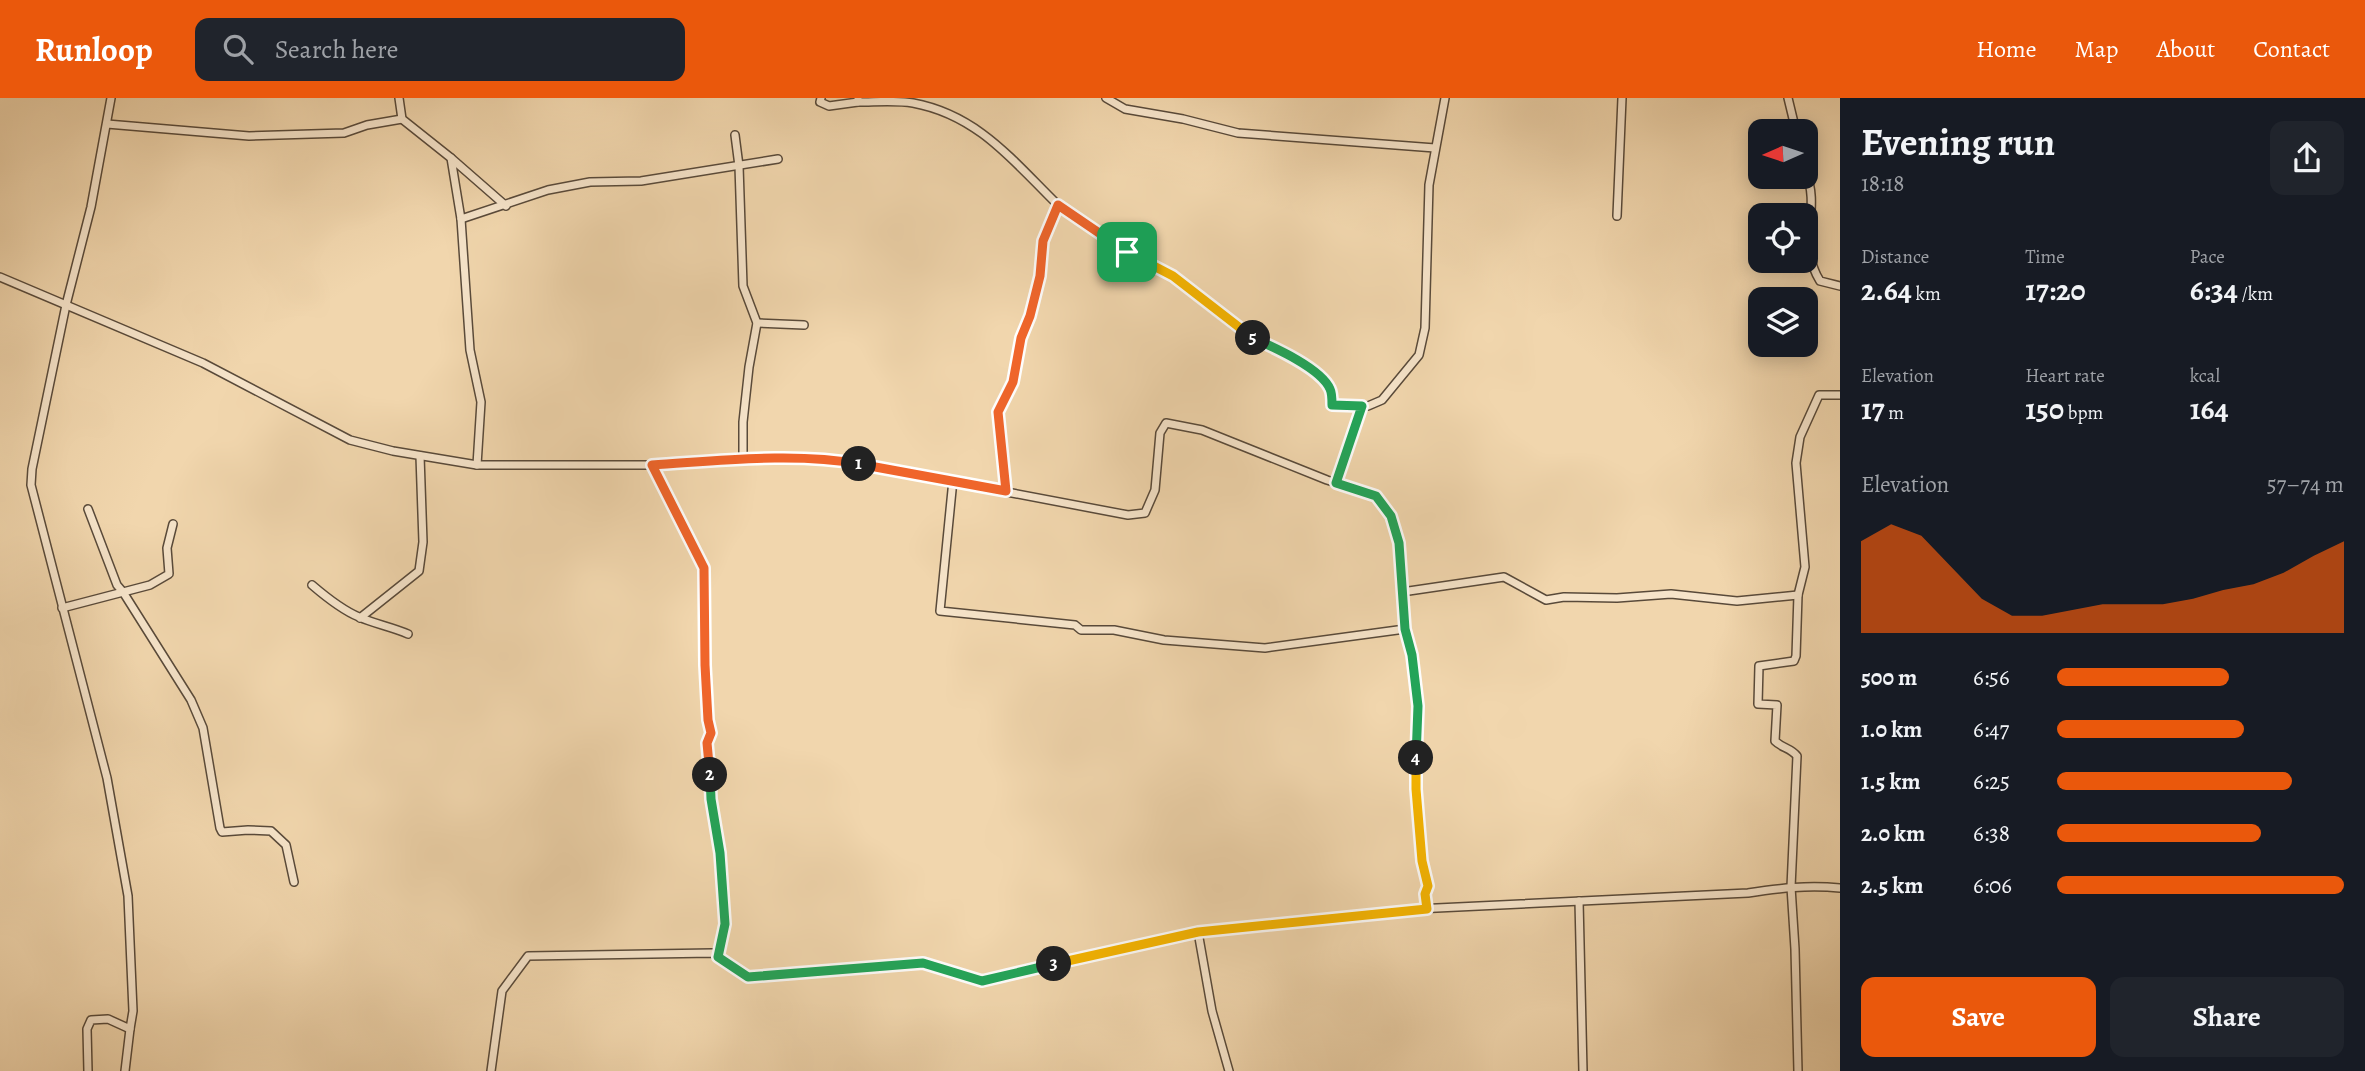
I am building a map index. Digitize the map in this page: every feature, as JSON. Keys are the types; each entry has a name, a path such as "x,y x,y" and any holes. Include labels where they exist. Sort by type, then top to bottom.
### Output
{"street":[{"path":"111,98 91,207 66,305 31,485 107,778 128,896 133,1011 125,1071"},
{"path":"399,98 402,119 506,206"},
{"path":"821,98 820,102 829,106 858,100 912,103 963,119 986,135 1058,205 1127,252 1173,276 1250,338 1278,349 1314,371 1330,388 1332,405 1368,407 1382,400 1419,355 1425,328 1429,185 1445,98"},
{"path":"1106,98 1125,109 1183,118 1238,134 1435,148"},
{"path":"1617,216 1622,98"},
{"path":"1788,98 1793,119"},
{"path":"107,124 249,136 344,133 367,125 402,119"},
{"path":"735,135 739,166 743,286 757,323 744,408 743,459"},
{"path":"451,158 461,219 470,350 481,402 477,465"},
{"path":"461,219 548,190 590,182 641,181 778,159"},
{"path":"1812,189 1808,236 1813,270 1820,281 1840,286"},
{"path":"1006,491 998,412 1013,382 1021,338 1030,316 1040,276 1043,241 1058,205"},
{"path":"0,277 203,363 350,440 420,456 477,465 652,465 743,459 838,460 1128,515 1145,513 1155,490 1160,433 1166,423 1202,430 1376,496 1391,516 1399,543 1405,629 1412,655 1418,706 1416,789 1422,861 1428,886 1425,894 1427,909"},
{"path":"757,323 804,325"},
{"path":"1798,1071 1791,887 1797,757 1791,749 1775,741 1777,705 1758,704 1757,694 1759,666 1794,661 1798,594 1805,567 1796,463 1800,437 1819,396 1840,395"},
{"path":"1336,483 1362,406"},
{"path":"360,618 419,571 423,542 420,456"},
{"path":"652,465 704,568 705,665 711,733 707,743 725,924 718,957"},
{"path":"953,480 940,611 1075,625 1081,630 1114,630 1164,640 1265,648 1405,629"},
{"path":"88,509 117,585 191,700 203,729 222,832 271,831 286,845 294,882"},
{"path":"62,608 150,585 169,574 166,548 173,524"},
{"path":"1402,592 1504,577 1546,600 1564,597 1617,598 1671,594 1737,601 1798,594"},
{"path":"312,585 360,618 408,634"},
{"path":"491,1071 502,991 528,956 712,953 748,977 923,963 982,981 1198,932 1427,909 1748,893 1791,887 1840,888"},
{"path":"1579,901 1583,1071"},
{"path":"1198,932 1212,1012 1229,1071"},
{"path":"88,1071 88,1029 91,1020 108,1019 130,1029"}],"route":[{"path":"1058,205 1127,252 1173,276 1250,338 1278,349 1314,371 1330,388 1332,405 1362,406 1336,483 1376,496 1391,516 1399,543 1405,629 1412,655 1418,706 1416,789 1422,861 1428,886 1425,894 1427,909 1198,932 982,981 923,963 748,977 718,957 725,924 707,743 711,733 705,665 704,568 652,465 743,459 838,460 1006,491 998,412 1013,382 1024,326 1030,316 1040,276 1043,241 1058,205"}]}
